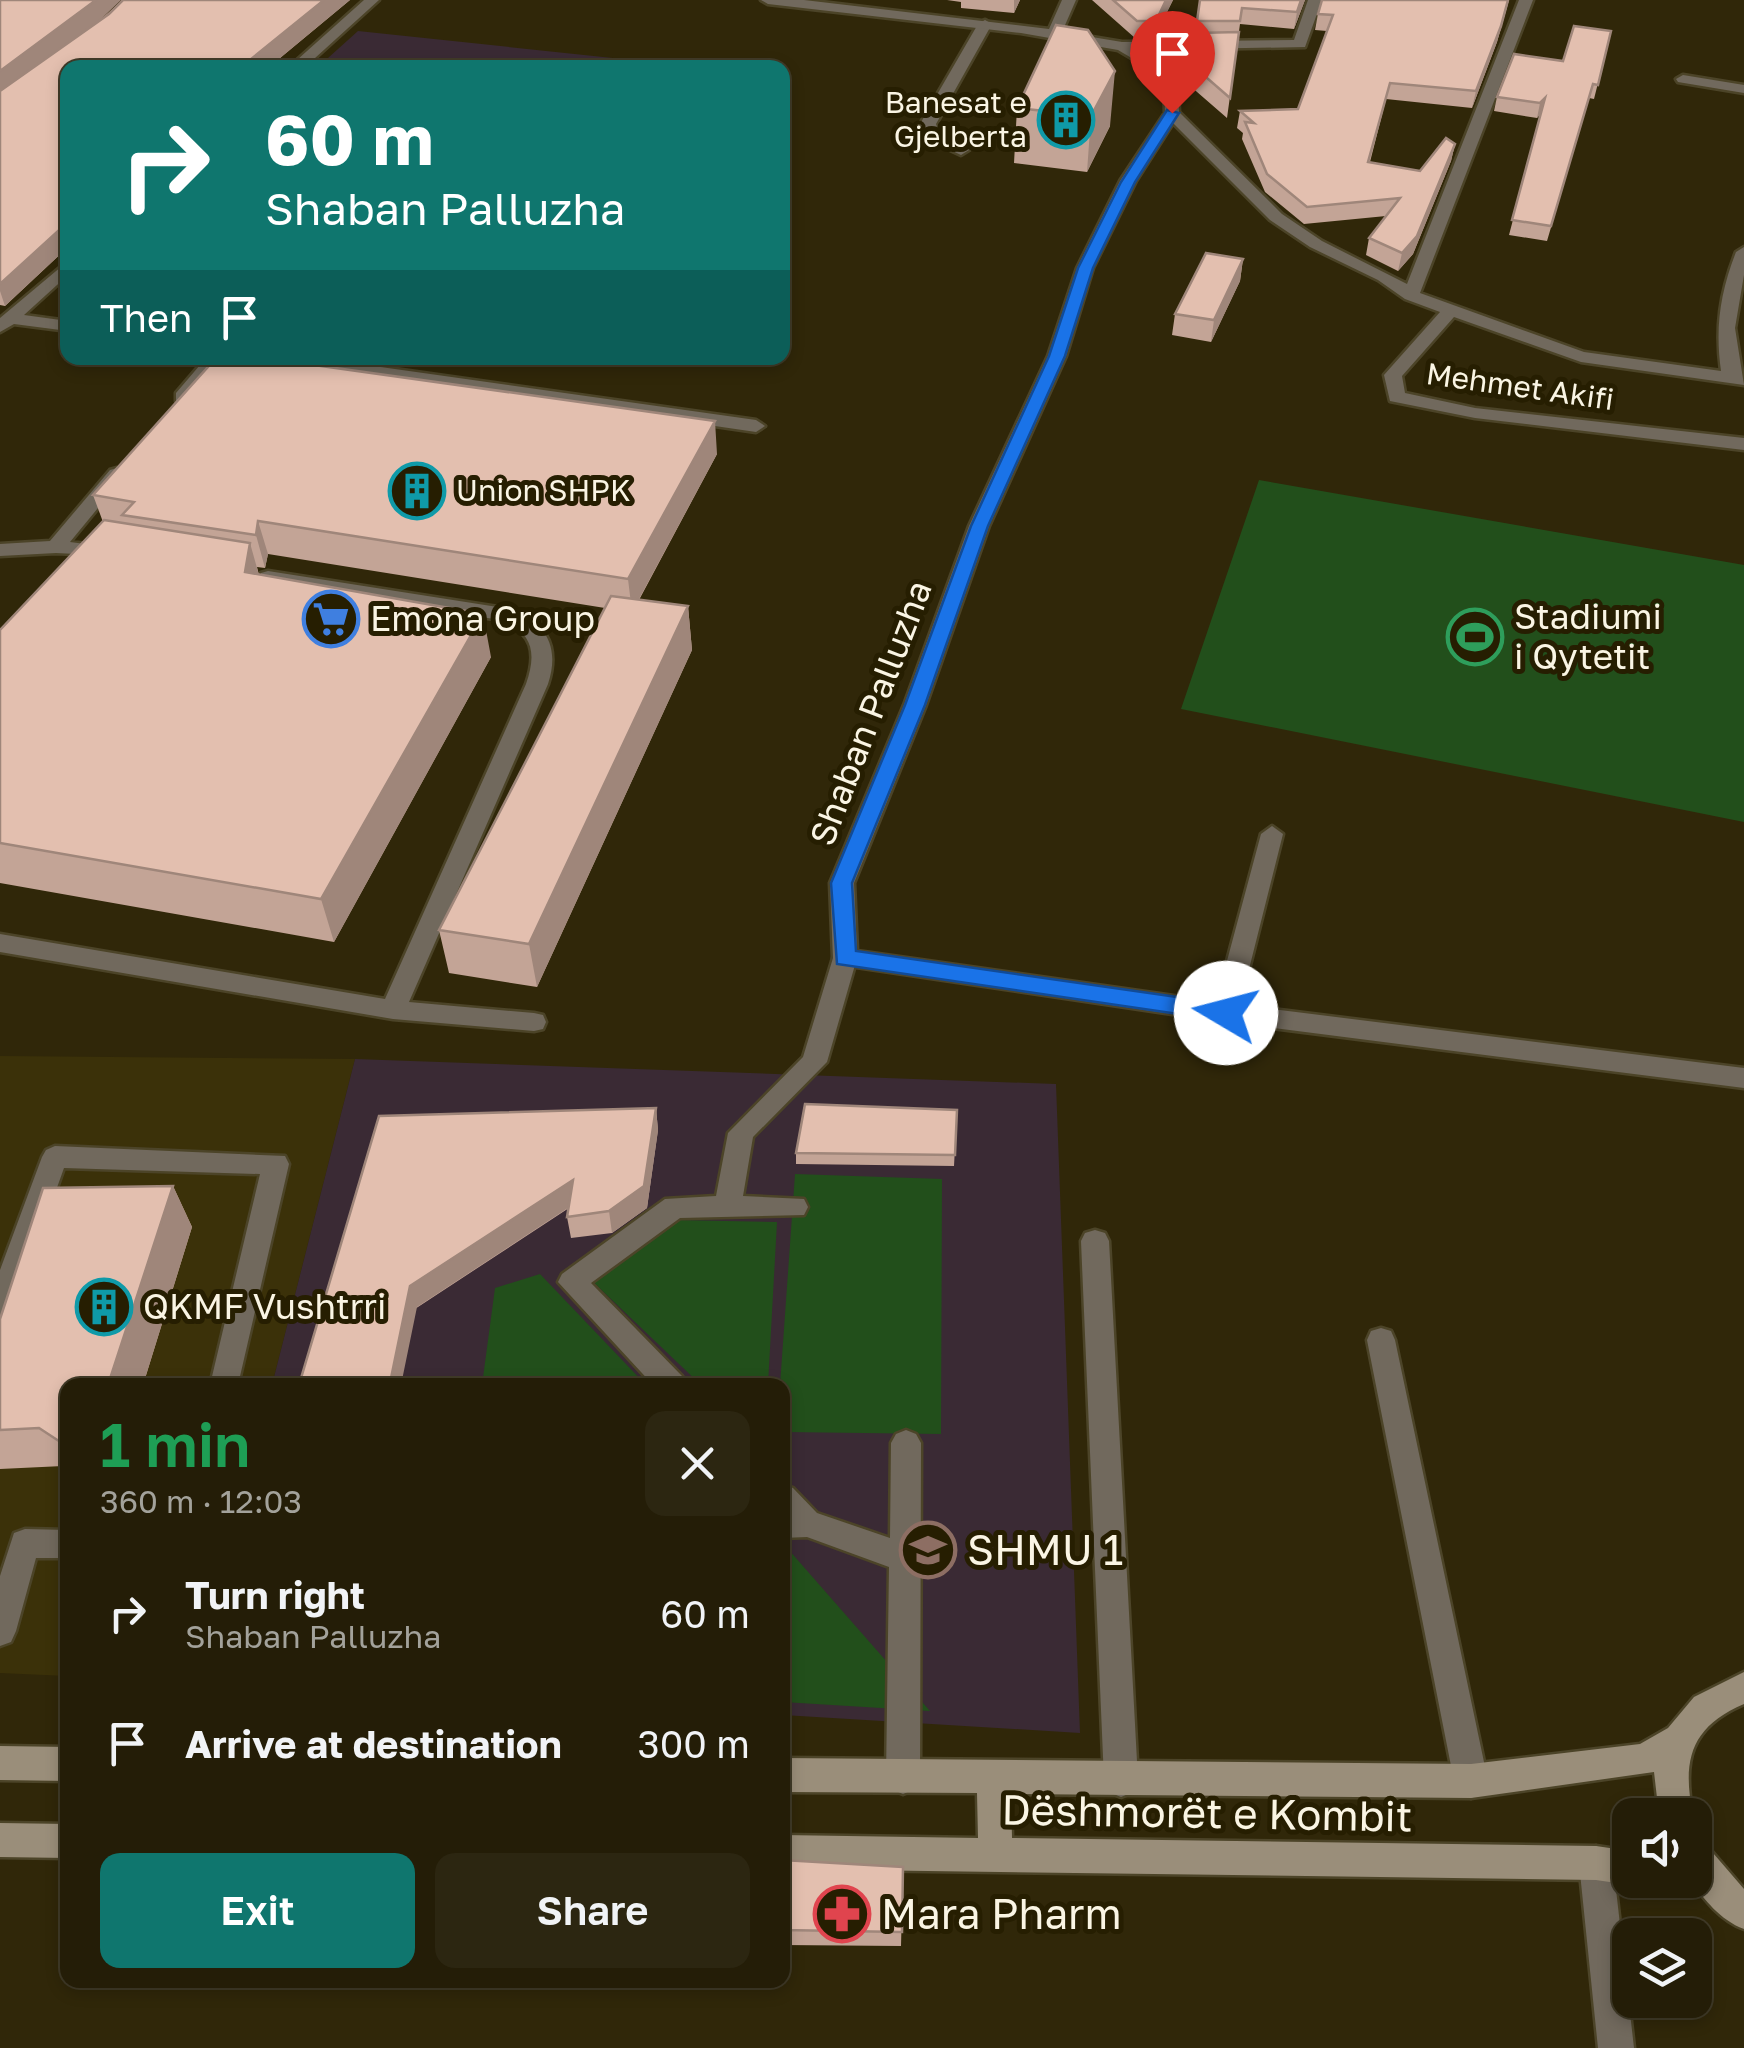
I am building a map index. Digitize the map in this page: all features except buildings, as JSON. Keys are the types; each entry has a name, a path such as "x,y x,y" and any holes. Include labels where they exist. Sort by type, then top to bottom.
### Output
{"street":[{"path":"304,60 372,0"},
{"path":"768,0 985,24 1122,46 1300,44 1316,0"},
{"path":"1053,35 1070,0"},
{"path":"1411,294 1526,0"},
{"path":"961,150 941,142 928,124 985,24"},
{"path":"1122,46 1157,67 1171,84 1172,113 1276,217 1316,244 1384,276 1411,294 1581,358 1738,379 1723,330 1734,277 1744,252"},
{"path":"1683,79 1744,89"},
{"name":"Shaban Palluzha","path":"728,1208 741,1133 814,1062 845,958 842,883 915,705 980,526 1057,356 1085,268 1128,182 1172,113"},
{"path":"5,322 60,276"},
{"name":"Mehmet Akifi","path":"1451,310 1394,375 1396,396 1475,413 1744,444"},
{"path":"5,322 60,325"},
{"path":"166,416 209,365"},
{"path":"333,365 756,426"},
{"path":"56,547 130,460"},
{"path":"0,550 56,547 140,557"},
{"path":"255,575 504,614 532,625 544,643 544,668 538,684 393,1010"},
{"path":"1226,1013 1272,834"},
{"path":"0,943 393,1010 534,1022"},
{"path":"845,958 1226,1013 1744,1078"},
{"path":"0,1308 55,1156 276,1164 226,1378"},
{"path":"665,1378 572,1282 675,1207 794,1207"},
{"name":"Dëshmorët e Kombit","path":"1095,1241 1122,1780"},
{"path":"1382,1340 1472,1781"},
{"path":"903,1777 906,1443"},
{"path":"795,1523 905,1558"},
{"path":"0,1631 25,1543 60,1544"},
{"path":"1675,1798 1672,1768 1678,1741 1693,1716 1716,1698 1744,1688"},
{"name":"Dëshmorët e Kombit","path":"790,1775 1472,1781 1644,1760 1678,1741"},
{"path":"0,1762 60,1764"},
{"path":"994,1778 995,1855"},
{"path":"0,1840 60,1841"},
{"name":"Dëshmorët e Kombit","path":"790,1852 1612,1866"},
{"path":"1614,1898 1616,2048"}],"shaded area":[{"path":"358,31 632,60 326,60"},
{"path":"0,1056 355,1059 274,1378 60,1378 60,1676 0,1673"},
{"name":"SHMU 1","path":"355,1059 1056,1084 1080,1733 790,1715 790,1378 274,1378"}],"green space":[{"name":"Stadiumi i Qytetit","path":"1259,480 1744,565 1744,822 1181,709"},
{"path":"795,1174 942,1179 941,1434 790,1432 790,1378 780,1378"},
{"path":"676,1220 777,1222 768,1378 694,1378 590,1279"},
{"path":"540,1274 639,1378 483,1378 495,1288"},
{"path":"790,1551 930,1711 790,1702"}],"place":[{"name":"Banesat e Gjelberta","path":"1066,120"},
{"name":"Union SHPK","path":"417,491"},
{"name":"Emona Group","path":"331,619"},
{"name":"Stadiumi i Qytetit","path":"1475,637"},
{"name":"QKMF Vushtrri","path":"104,1307"},
{"name":"SHMU 1","path":"928,1550"},
{"name":"Mara Pharm","path":"842,1914"}],"route":[{"path":"1172,113 1128,182 1085,268 1057,356 980,526 915,705 842,883 845,958 1226,1013"}]}
